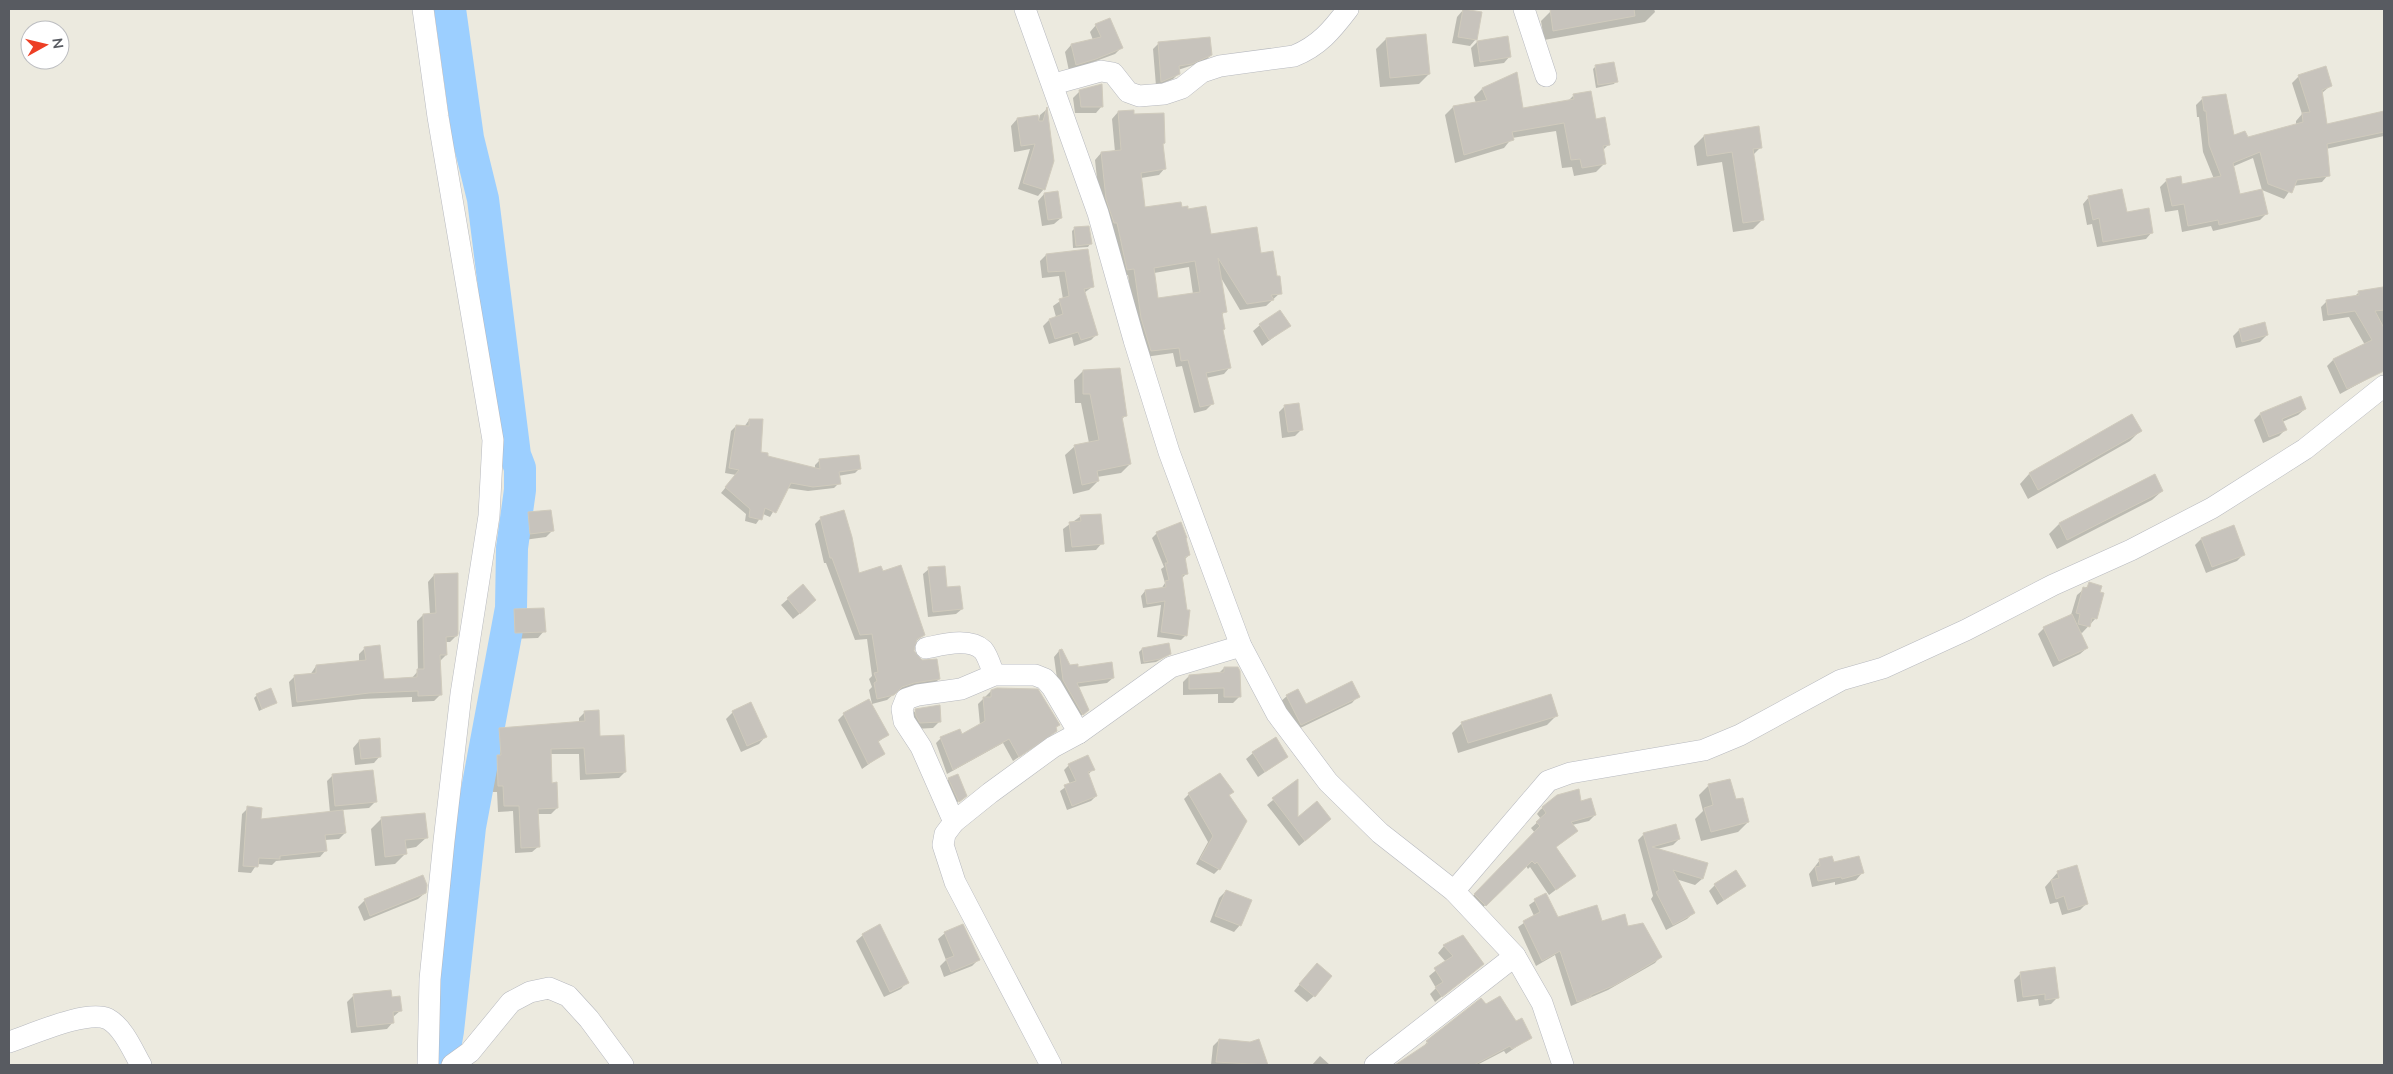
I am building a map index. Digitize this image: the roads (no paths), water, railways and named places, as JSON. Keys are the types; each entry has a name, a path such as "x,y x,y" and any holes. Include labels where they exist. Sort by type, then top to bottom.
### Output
{"street":[{"path":"423,9 438,117 493,440 489,516 462,694 443,850 430,979 428,1065"},
{"path":"1025,9 1054,84 1098,213 1134,340 1169,452 1242,646 1277,714 1328,782 1380,833 1454,891 1515,956 1542,1002 1563,1065"},
{"path":"1054,84 1102,71 1113,74 1128,92 1139,96 1172,92 1182,88 1202,72 1214,68 1294,56 1305,52 1325,38 1348,9"},
{"path":"1524,9 1546,76"},
{"path":"1454,891 1548,781 1570,773 1704,750 1740,735 1841,680 1883,668 1966,630 2053,585 2131,550 2212,508 2305,449 2384,386"},
{"path":"926,648 965,643 978,646 984,651 994,675"},
{"path":"1051,1065 955,882 943,845 945,834 954,822 1053,747 1079,733 1171,667 1242,646"},
{"path":"954,822 921,748 904,721 902,709 906,699 918,695 962,689 994,675 1021,674 1045,679 1052,687 1079,733"},
{"path":"1375,1065 1515,956"},
{"path":"452,1065 470,1052 511,1002 530,992 549,988 568,996 623,1065"},
{"path":"9,1042 61,1024 97,1015 109,1020 117,1027 141,1065"}],"waterway":[{"path":"442,1065 448,1031 470,827 511,608 512,548 520,490 520,468 515,455 483,199 468,138 450,9"}]}
